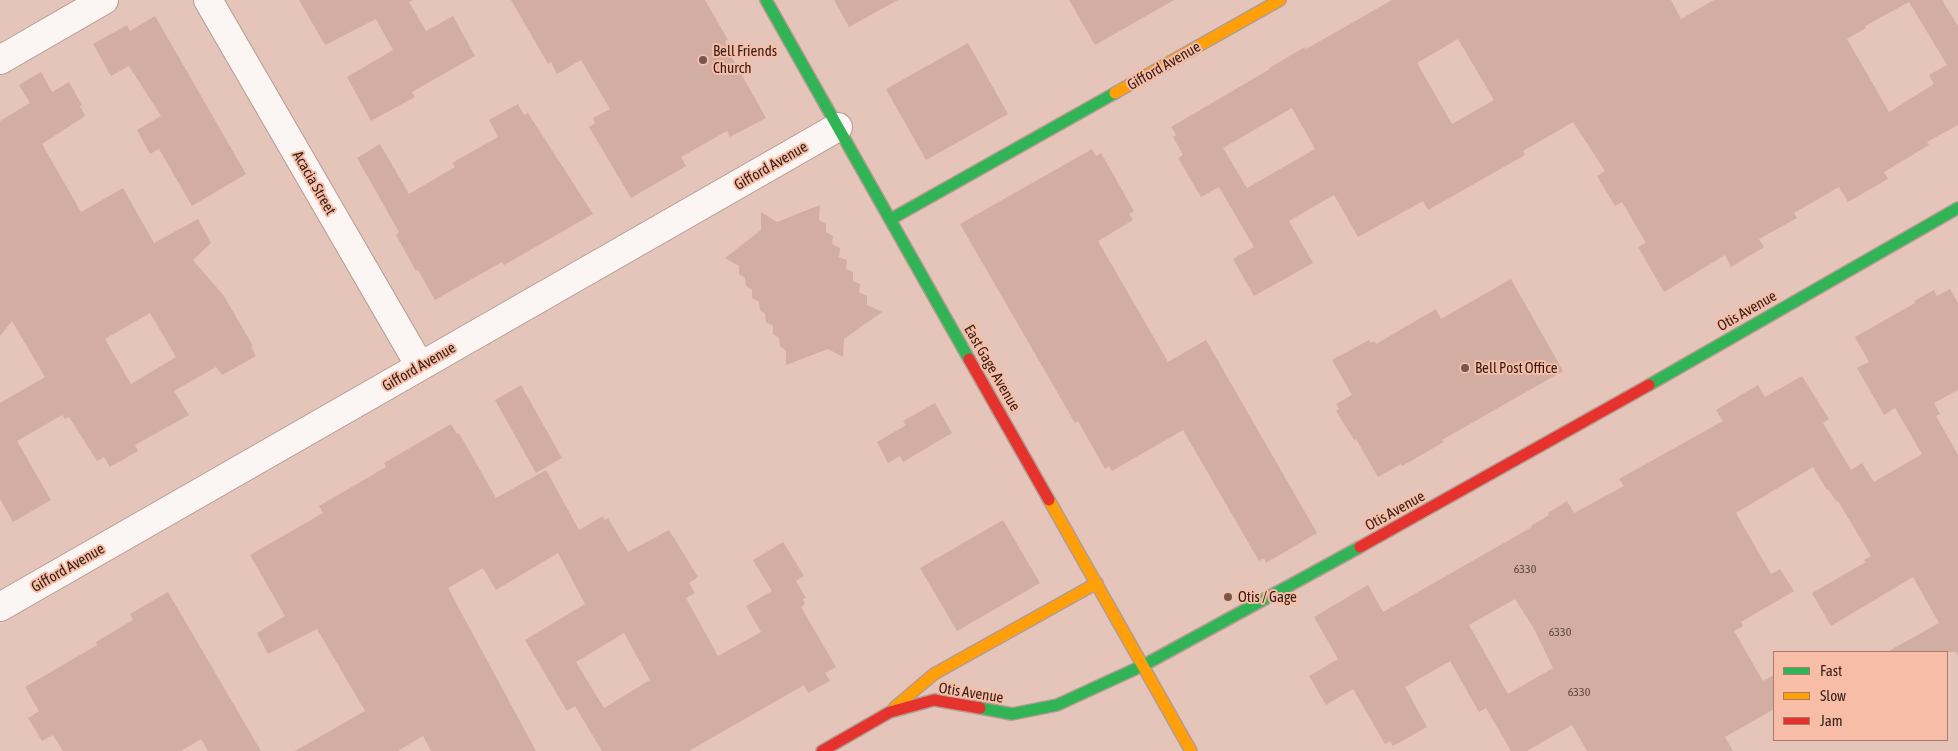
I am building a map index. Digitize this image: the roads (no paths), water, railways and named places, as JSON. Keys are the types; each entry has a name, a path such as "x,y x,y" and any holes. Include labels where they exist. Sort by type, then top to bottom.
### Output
{"street":[{"path":"0,60 104,0"},
{"name":"Acacia Street","path":"208,0 420,366"},
{"name":"East Gage Avenue","path":"766,0 1191,751"},
{"name":"Gifford Avenue","path":"891,219 1280,0"},
{"name":"Gifford Avenue","path":"0,607 838,127"},
{"name":"Otis Avenue","path":"822,751 890,712 934,700 1012,714 1058,705 1144,665 1468,487 1958,208"},
{"path":"890,712 934,674 1097,583"}],"place":[{"name":"Bell Friends Church","path":"703,60"},
{"name":"Bell Post Office","path":"1465,368"},
{"name":"Otis / Gage","path":"1228,597"}]}
